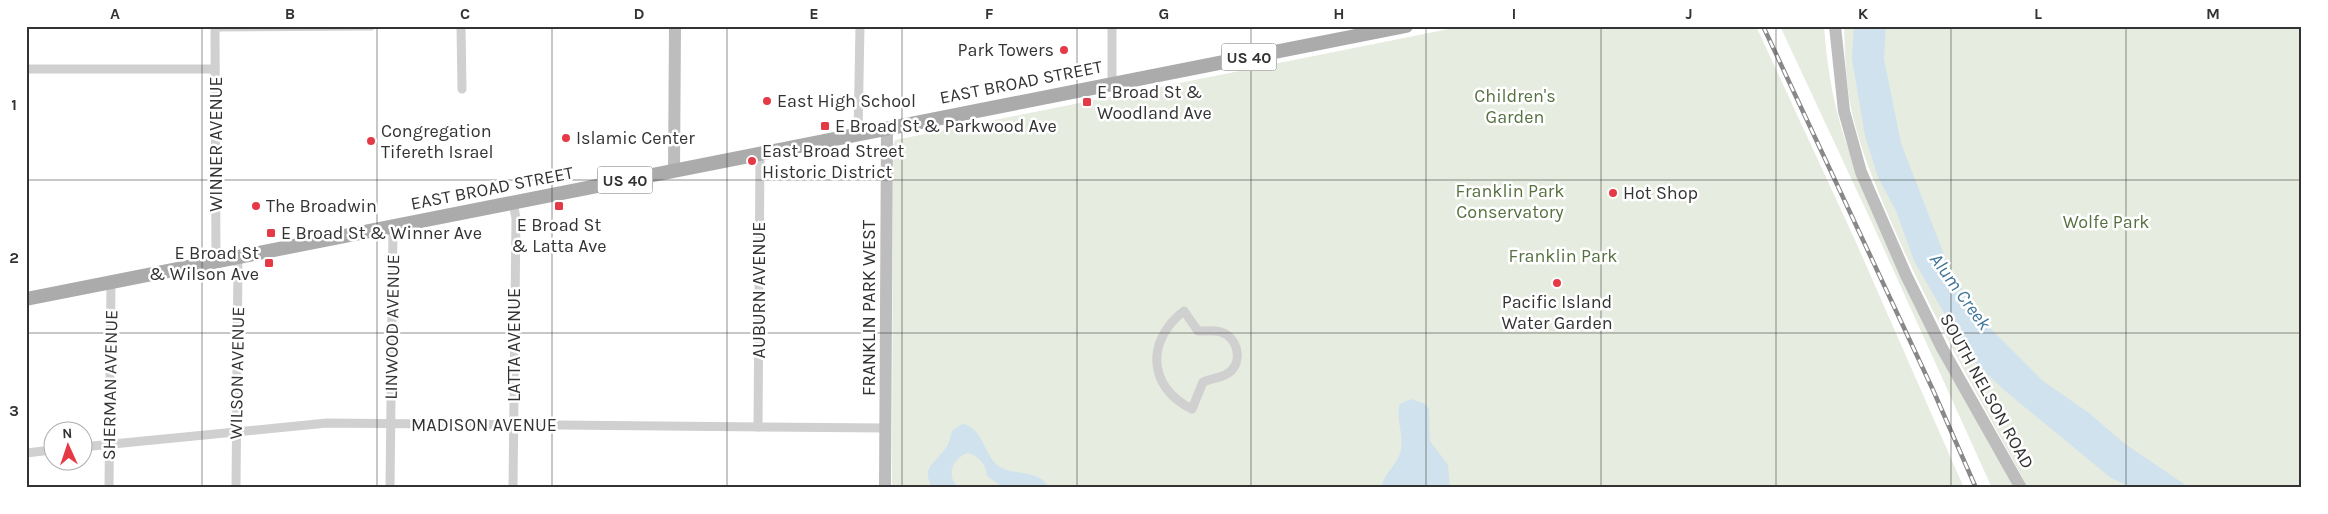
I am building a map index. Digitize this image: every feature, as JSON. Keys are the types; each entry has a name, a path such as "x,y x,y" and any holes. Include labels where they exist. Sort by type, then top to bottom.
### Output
{"main road":[{"path":"674,171 675,26"},
{"name":"EAST BROAD STREET","path":"26,299 1406,26"},
{"name":"SOUTH NELSON ROAD","path":"1835,26 1844,111 1861,172 1906,275 1942,348 2021,488"},
{"name":"FRANKLIN PARK WEST","path":"885,488 887,128"}],"street":[{"path":"215,27 371,26"},
{"path":"461,26 462,88"},
{"path":"858,134 860,26"},
{"path":"1112,26 1112,84"},
{"name":"WINNER AVENUE","path":"215,27 216,262"},
{"path":"26,69 215,69"},
{"name":"AUBURN AVENUE","path":"758,427 760,154"},
{"name":"LATTA AVENUE","path":"513,203 516,218 513,488"},
{"name":"LINWOOD AVENUE","path":"390,488 393,227"},
{"name":"WILSON AVENUE","path":"236,488 238,258"},
{"name":"SHERMAN AVENUE","path":"109,488 112,283"},
{"path":"1184,310 1198,331 1215,331 1227,335 1232,340 1237,352 1237,359 1231,371 1226,375 1203,382 1192,409 1170,393 1160,376 1157,359 1159,343 1164,329 1184,310"},
{"name":"MADISON AVENUE","path":"92,446 327,423 886,428"},
{"path":"26,453 42,451"}],"green space":[{"name":"Franklin Park","path":"1464,26 1756,26 1855,240 1964,488 892,488 893,146 895,140"},
{"path":"1780,26 1824,26 1833,92 1840,125 1851,156 2014,488 1992,488"},
{"name":"Wolfe Park","path":"1844,26 2302,26 2302,488 2028,488 1923,291 1875,185 1853,117 1846,72"}],"water":[{"name":"Alum Creek","path":"1854,26 1886,26 1884,59 1901,143 1951,273 1990,328 2043,381 2089,413 2125,444 2190,488 2133,488 2111,478 2004,390 1976,363 1951,325 1914,261 1897,213 1878,177 1865,136 1852,59"},
{"path":"1411,399 1425,404 1429,409 1430,441 1448,465 1450,488 1381,488 1401,450 1398,414 1400,404"},
{"path":"962,424 975,430 994,462 1000,467 1040,478 1049,488 1004,488 987,476 983,464 978,458 967,453 954,463 952,468 952,478 958,488 933,488 929,481 929,470 947,446 952,431"}],"railway":[{"path":"1763,26 1933,390 1976,488"}],"place":[{"name":"Park Towers","path":"1064,50"},
{"name":"East High School","path":"767,101"},
{"name":"E Broad St & Woodland Ave","path":"1087,102"},
{"name":"E Broad St & Parkwood Ave","path":"825,126"},
{"name":"Islamic Center","path":"566,138"},
{"name":"Congregation Tifereth Israel","path":"371,141"},
{"name":"East Broad Street Historic District","path":"752,161"},
{"name":"Hot Shop","path":"1613,193"},
{"name":"The Broadwin","path":"256,206"},
{"name":"E Broad St & Latta Ave","path":"559,206"},
{"name":"E Broad St & Winner Ave","path":"271,233"},
{"name":"E Broad St & Wilson Ave","path":"269,263"},
{"name":"Pacific Island Water Garden","path":"1557,283"}],"park label":[{"name":"Children's Garden","path":"1515,106"},
{"name":"Franklin Park Conservatory","path":"1510,201"}]}
